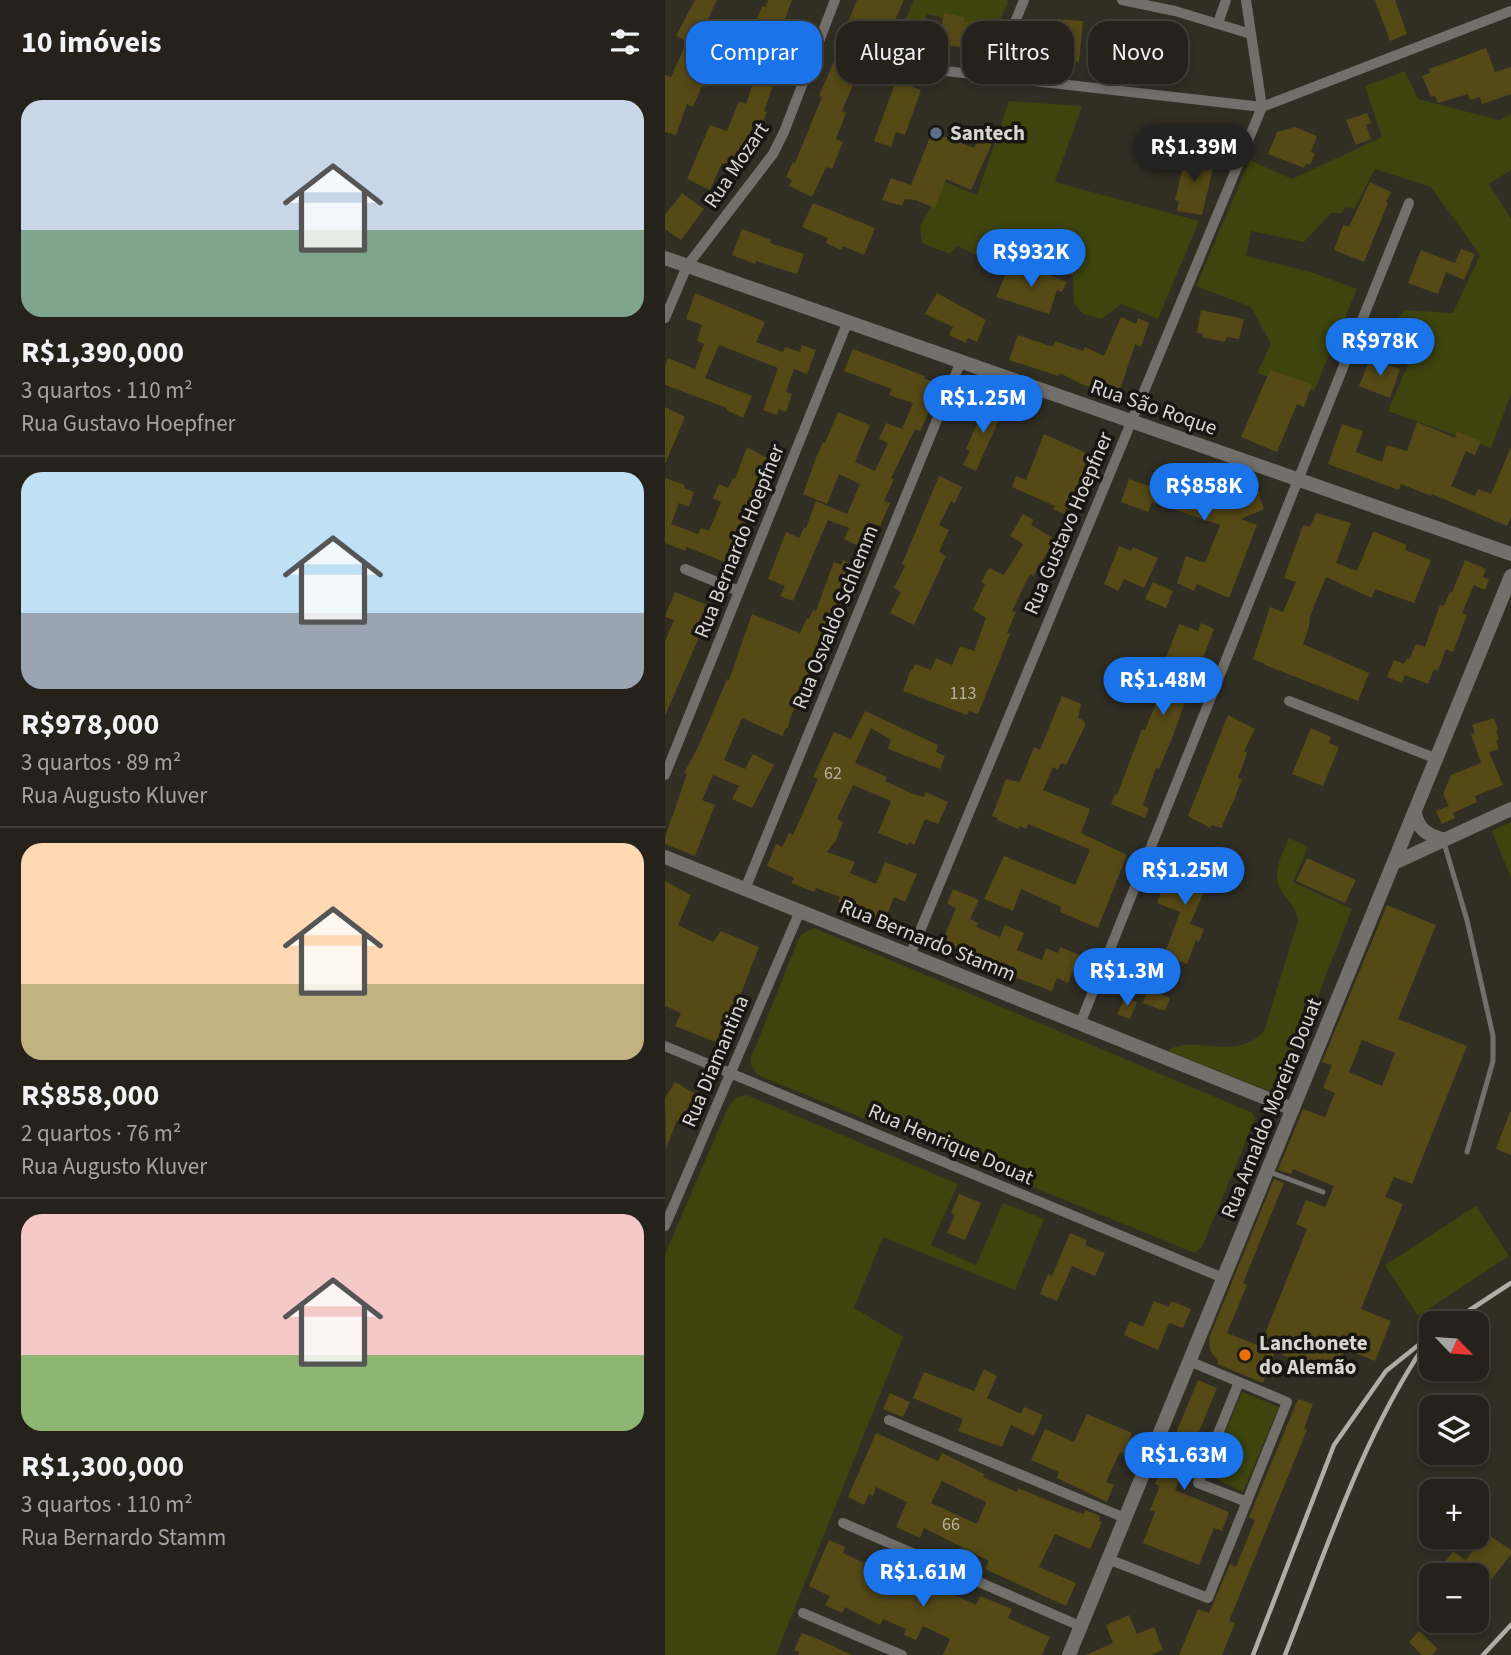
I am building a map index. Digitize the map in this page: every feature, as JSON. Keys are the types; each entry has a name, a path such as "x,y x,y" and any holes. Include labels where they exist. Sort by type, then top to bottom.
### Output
{"street":[{"name":"Rua Mozart","path":"665,318 687,266 773,154 835,0"},
{"path":"1015,21 1024,0"},
{"path":"1122,0 1218,23 1251,34"},
{"path":"1218,23 1226,0"},
{"path":"1246,0 1262,107"},
{"path":"1062,84 1262,107 1511,11"},
{"name":"Rua Gustavo Hoepfner","path":"910,955 1262,107"},
{"path":"1080,1024 1409,202"},
{"name":"Rua São Roque","path":"665,258 1511,554"},
{"name":"Rua Bernardo Hoepfner","path":"665,775 848,321"},
{"name":"Rua Osvaldo Schlemm","path":"745,889 961,361"},
{"path":"685,569 739,591"},
{"name":"Rua Arnaldo Moreira Douat","path":"1069,1655 1511,576"},
{"path":"1289,701 1437,759"},
{"path":"1394,863 1511,810"},
{"path":"1415,813 1422,830 1444,840"},
{"name":"Rua Bernardo Stamm","path":"665,857 1293,1109"},
{"name":"Rua Diamantina","path":"665,1226 800,911"},
{"name":"Rua Henrique Douat","path":"665,1046 1223,1278"},
{"path":"1108,1559 1208,1598 1287,1402 1189,1361"},
{"path":"1239,1382 1198,1483 1247,1502"},
{"path":"889,1420 1125,1518"},
{"path":"843,1523 1080,1626"},
{"path":"803,1613 902,1655"}],"lane":[{"path":"1444,840 1467,920 1493,1036 1493,1061 1467,1152"},
{"path":"1267,1171 1323,1192"}],"green space":[{"path":"914,0 1007,0 1008,3 999,21 962,22 927,14 924,21 905,21"},
{"path":"1405,71 1418,99 1499,120 1511,114 1511,170 1489,184 1511,218 1511,394 1491,448 1388,411 1408,365 1363,343 1365,329 1377,322 1391,325 1405,310 1453,313 1480,255 1431,187 1375,169 1354,209 1346,207 1341,213 1331,213 1304,242 1251,231 1246,256 1314,273 1357,289 1314,391 1257,373 1271,344 1251,307 1196,286 1250,160 1292,179 1382,137 1365,86"},
{"path":"1009,101 1082,106 1055,182 1199,221 1158,319 1121,304 1102,319 1083,314 1074,303 1073,276 1014,257 1008,269 957,246 950,254 922,243 920,226 945,182 977,195"},
{"path":"1511,822 1511,878 1492,831"},
{"path":"1289,838 1308,847 1293,882 1352,909 1282,1087 1269,1091 1168,1051 1177,1046 1188,1045 1241,1045 1264,1031 1298,921 1277,879 1278,865"},
{"path":"814,928 1253,1113 1255,1120 1202,1247 1195,1253 757,1075 751,1065 751,1058 798,940 802,934"},
{"path":"747,1095 958,1184 931,1245 976,1265 1003,1203 1044,1219 1015,1290 883,1237 854,1308 903,1337 776,1655 665,1655 665,1254 729,1105 737,1097"},
{"path":"1476,1206 1509,1256 1426,1311 1419,1311 1418,1316 1385,1265"},
{"path":"1242,1392 1279,1407 1243,1492 1208,1475"}],"building":[{"path":"695,0 717,0 708,19 711,21 686,21 686,41 676,36"},
{"path":"768,0 792,0 785,19 790,21 756,21 762,6 766,7"},
{"path":"857,0 904,0 895,21 848,21"},
{"path":"1375,0 1395,0 1407,34 1390,41"},
{"path":"944,13 964,17 962,47 948,45 948,21 942,21"},
{"path":"1057,19 1083,21 1079,62 1074,61 1074,21"},
{"path":"686,43 686,84 707,84 706,87 702,86 693,107 687,104 676,135 665,132 665,75 671,77"},
{"path":"1486,48 1495,72 1511,67 1511,94 1482,104 1480,97 1470,100 1468,94 1438,103 1435,96 1431,97 1422,76 1430,73 1429,69"},
{"path":"836,57 836,84 853,84 842,111 846,113 836,139 843,142 832,169 826,167 812,197 789,186 792,180 786,177 793,162 795,163 822,97 819,96"},
{"path":"753,84 773,84 764,111 767,112 757,136 754,134 748,149 744,147 735,169 722,163 710,190 687,179 710,125 727,131 739,101 746,104"},
{"path":"895,84 904,84 921,90 905,135 896,132 891,147 874,141"},
{"path":"1367,113 1371,123 1366,125 1371,139 1356,145 1346,120"},
{"path":"1295,127 1317,136 1311,152 1315,154 1310,165 1306,163 1304,168 1268,154 1277,132"},
{"path":"932,132 974,148 980,135 993,141 971,190 946,179 935,208 915,200 905,199 902,206 882,200 891,178 911,185"},
{"path":"1186,153 1215,160 1202,215 1177,211 1179,201 1175,200"},
{"path":"1370,182 1391,192 1364,262 1334,250 1343,225 1349,227"},
{"path":"682,193 704,209 681,240 665,229 665,215"},
{"path":"813,203 875,228 864,255 843,246 841,250 826,243 828,238 802,227"},
{"path":"742,229 771,240 770,243 804,254 797,274 756,261 755,264 732,255"},
{"path":"1461,249 1475,254 1464,280 1446,272 1438,294 1408,283 1421,250 1455,263"},
{"path":"1009,266 1031,277 1034,269 1067,282 1062,292 1057,290 1049,314 996,297"},
{"path":"695,293 763,321 765,323 756,342 783,352 785,347 800,352 802,345 816,350 807,374 794,369 786,392 792,394 786,412 779,409 777,415 763,410 778,368 719,345 705,378 752,396 743,418 726,410 727,408 665,385 668,358 695,369 704,344 697,341 702,325 686,319"},
{"path":"937,293 986,320 977,342 968,338 966,343 949,335 953,327 925,314"},
{"path":"1201,310 1244,319 1239,339 1227,337 1225,342 1202,337 1203,334 1197,333"},
{"path":"1121,317 1136,324 1138,318 1149,323 1141,347 1135,344 1118,396 1081,384 1060,373 1058,376 1009,360 1018,335 1053,347 1055,341 1083,351 1085,347 1104,356"},
{"path":"853,349 925,376 924,378 942,386 933,408 931,407 920,431 915,429 891,478 894,479 884,501 890,503 880,526 868,522 858,546 844,539 849,528 828,520 793,601 780,596 785,586 768,579 786,532 799,538 804,527 806,528 816,501 847,514 860,484 839,474 827,504 803,494 816,458 838,412 870,425 855,462 875,471 888,443 879,439 886,423 902,429 913,403 889,395 892,389 844,371"},
{"path":"1370,359 1400,369 1390,398 1359,386"},
{"path":"1270,370 1312,384 1304,407 1297,404 1277,452 1241,437"},
{"path":"987,401 1004,408 976,471 963,465 970,451 966,449"},
{"path":"665,407 685,417 665,464"},
{"path":"1417,422 1455,438 1457,431 1481,441 1475,455 1466,451 1451,486 1475,496 1478,489 1491,494 1511,447 1511,517 1507,526 1432,494 1431,496 1401,484 1399,490 1328,464 1342,424 1363,431 1356,452 1382,462 1387,445 1407,451"},
{"path":"1044,434 1091,455 1064,514 1053,509 1055,506 1012,487 1016,476 1026,480"},
{"path":"747,447 772,461 727,563 687,547 685,551 665,543 665,478 685,485 684,488 694,492 689,507 679,503 671,524 698,534 701,528 709,531 721,502 713,498 719,484 728,488 733,478 735,479"},
{"path":"1165,464 1245,494 1248,488 1260,492 1264,509 1241,519 1257,525 1229,598 1197,584 1194,591 1177,583 1186,556 1205,563 1220,525 1152,502 1148,512 1121,502 1129,479 1149,486 1152,478 1159,481"},
{"path":"939,476 962,487 955,503 951,501 939,525 949,530 939,552 946,556 914,625 890,613 901,592 894,588"},
{"path":"1316,513 1351,523 1336,563 1357,571 1373,532 1407,545 1405,550 1431,560 1414,603 1375,589 1372,598 1326,577 1310,616 1303,644 1369,673 1358,701 1253,659 1270,607 1283,612 1296,582 1284,578 1303,525 1310,527"},
{"path":"1023,514 1034,520 1031,525 1055,539 1033,576 1030,574 1012,611 1016,612 1007,633 1010,634 978,714 969,711 967,715 903,691 915,664 931,670 936,658 952,665 960,646 974,651 986,618 973,610 985,584 981,582 989,568 1004,575 1023,544 1010,536"},
{"path":"1119,546 1131,551 1133,547 1158,558 1144,588 1124,579 1118,591 1104,584"},
{"path":"843,560 858,567 828,635 823,643 821,642 810,666 819,670 814,681 808,678 788,728 782,736 742,718 724,760 745,769 753,754 774,765 752,808 732,799 739,786 713,775 702,800 715,805 695,856 665,844 687,774 684,773 727,679 729,680 752,614 800,633 807,618 809,619 813,610 816,611 834,562 841,565"},
{"path":"1465,560 1486,569 1483,577 1489,579 1485,590 1474,585 1462,613 1467,615 1453,652 1446,649 1438,671 1434,669 1428,684 1405,675 1402,683 1387,677 1394,660 1404,664 1407,658 1409,660 1416,644 1425,647 1440,605 1444,606 1450,592 1452,593"},
{"path":"1153,582 1173,591 1166,608 1145,599"},
{"path":"675,592 712,607 665,716 665,642 674,620 665,617"},
{"path":"1201,623 1214,629 1173,736 1159,769 1156,768 1143,805 1149,808 1145,818 1111,804 1115,794 1117,795 1142,729 1145,730 1156,703 1167,673 1161,671 1179,624 1198,631"},
{"path":"1062,696 1081,704 1078,718 1086,724 1066,765 1061,763 1058,770 1053,767 1043,790 1090,809 1081,833 1127,855 1098,928 1060,912 1061,907 1021,889 1013,911 984,899 1004,856 1075,885 1089,852 1089,849 1028,824 1026,829 1020,826 1018,829 992,816 1006,779 1020,782 1034,747 1040,750"},
{"path":"865,711 938,745 936,752 945,756 940,769 888,749 891,740 871,728 855,763 887,777 885,781 913,794 924,797 926,792 948,802 938,824 925,819 914,845 909,842 908,845 878,833 891,801 853,785 837,819 843,822 836,840 827,852 855,862 850,873 876,884 885,862 917,874 905,902 894,897 883,925 838,902 840,897 816,888 814,892 791,883 794,878 767,866 776,844 782,847 789,833 793,835 818,779 813,777 834,732 851,739"},
{"path":"1228,715 1255,729 1244,751 1247,753 1238,778 1242,779 1234,800 1221,828 1212,825 1210,828 1188,816"},
{"path":"1494,718 1499,749 1489,752 1503,785 1475,796 1477,802 1453,813 1455,818 1442,824 1436,811 1449,806 1443,794 1451,775 1481,763 1471,734 1475,733 1472,725"},
{"path":"1311,728 1331,737 1329,743 1339,747 1323,786 1292,774"},
{"path":"1180,855 1213,871 1190,924 1204,929 1199,942 1196,940 1187,964 1179,961 1178,964 1163,958 1180,912 1157,903 1164,885 1169,887"},
{"path":"1307,858 1356,880 1345,903 1296,881"},
{"path":"665,881 691,895 678,925 713,942 721,931 759,947 723,1040 718,1043 675,1026 681,1013 665,1006"},
{"path":"953,889 979,900 970,919 978,923 976,927 1000,937 1005,925 1024,933 1017,950 1042,960 1046,948 1058,953 1060,947 1085,957 1081,968 1075,966 1068,983 1057,978 1052,991 1011,976 1013,971 980,956 978,959 942,942 956,908 947,904"},
{"path":"1387,905 1436,925 1398,1019 1467,1046 1412,1184 1394,1177 1385,1197 1403,1204 1361,1309 1391,1321 1375,1361 1345,1349 1335,1376 1275,1352 1263,1383 1217,1364 1218,1361 1210,1350 1209,1338 1274,1179 1284,1183 1243,1283 1247,1285 1227,1333 1260,1346 1307,1229 1296,1224 1306,1200 1325,1207 1334,1186 1293,1169 1291,1174 1278,1170 1303,1109 1325,1117 1335,1093 1323,1088 1332,1065 1322,1062","holes":["1362,1040 1395,1053 1382,1086 1349,1072"]},
{"path":"1147,989 1170,998 1165,1011 1143,1003"},
{"path":"1125,997 1137,1002 1130,1019 1117,1014"},
{"path":"675,1082 701,1097 683,1124 677,1120 666,1149 665,1098"},
{"path":"1511,1112 1511,1155 1496,1149"},
{"path":"959,1194 981,1203 965,1240 947,1233 955,1215 951,1213"},
{"path":"1070,1233 1087,1240 1085,1245 1105,1253 1095,1276 1072,1266 1057,1301 1040,1294 1048,1274 1052,1276"},
{"path":"1154,1301 1169,1307 1171,1301 1191,1309 1183,1328 1169,1323 1158,1350 1124,1335 1130,1321 1143,1327"},
{"path":"984,1369 997,1376 987,1398 1021,1414 1024,1407 1043,1415 1034,1436 1011,1425 1002,1447 958,1431 963,1419 913,1398 924,1372 974,1391"},
{"path":"1198,1380 1217,1388 1175,1490 1229,1512 1222,1531 1214,1528 1199,1565 1143,1543 1155,1512 1150,1510 1160,1486 1155,1484"},
{"path":"890,1393 910,1402 903,1417 883,1409"},
{"path":"1298,1399 1313,1404 1304,1429 1307,1430 1229,1621 1235,1623 1222,1655 1179,1655 1198,1609 1209,1613 1230,1564 1236,1567 1255,1520 1249,1517"},
{"path":"1087,1414 1132,1433 1106,1482 1114,1485 1107,1502 1057,1478 1059,1472 1031,1460 1045,1429 1074,1442"},
{"path":"876,1433 938,1461 942,1453 984,1474 983,1477 1017,1492 1018,1488 1084,1514 1085,1510 1100,1516 1099,1521 1102,1522 1090,1549 1055,1534 1039,1567 1076,1583 1066,1606 985,1569 989,1561 924,1528 920,1538 896,1527 907,1502 876,1487 873,1496 869,1494 864,1505 848,1497","holes":["942,1481 986,1502 977,1524 931,1503"]},
{"path":"1489,1535 1511,1550 1511,1554 1489,1583 1489,1563 1464,1563 1474,1549 1489,1549"},
{"path":"829,1540 845,1547 843,1553 864,1563 863,1567 892,1580 895,1574 919,1584 921,1579 976,1605 980,1596 1012,1609 1008,1618 1050,1637 1042,1655 943,1655 950,1639 923,1626 916,1640 904,1635 906,1629 883,1619 880,1625 845,1607 842,1613 825,1605 830,1596 809,1586"},
{"path":"1453,1551 1465,1560 1463,1563 1445,1563"},
{"path":"1129,1615 1137,1634 1154,1627 1163,1650 1151,1655 1086,1655 1113,1643 1106,1625"},
{"path":"1419,1631 1438,1649 1432,1655 1422,1655 1409,1642"},
{"path":"802,1633 852,1655 798,1655 799,1652 794,1650"}],"railway":[{"path":"1468,1311 1511,1283"},
{"path":"1253,1655 1334,1445 1386,1371 1419,1345"},
{"path":"1285,1655 1363,1458 1381,1419 1419,1354"},
{"path":"1483,1655 1511,1625"}],"place":[{"name":"Santech","path":"936,133"},
{"name":"Lanchonete do Alemão","path":"1245,1355"}]}
